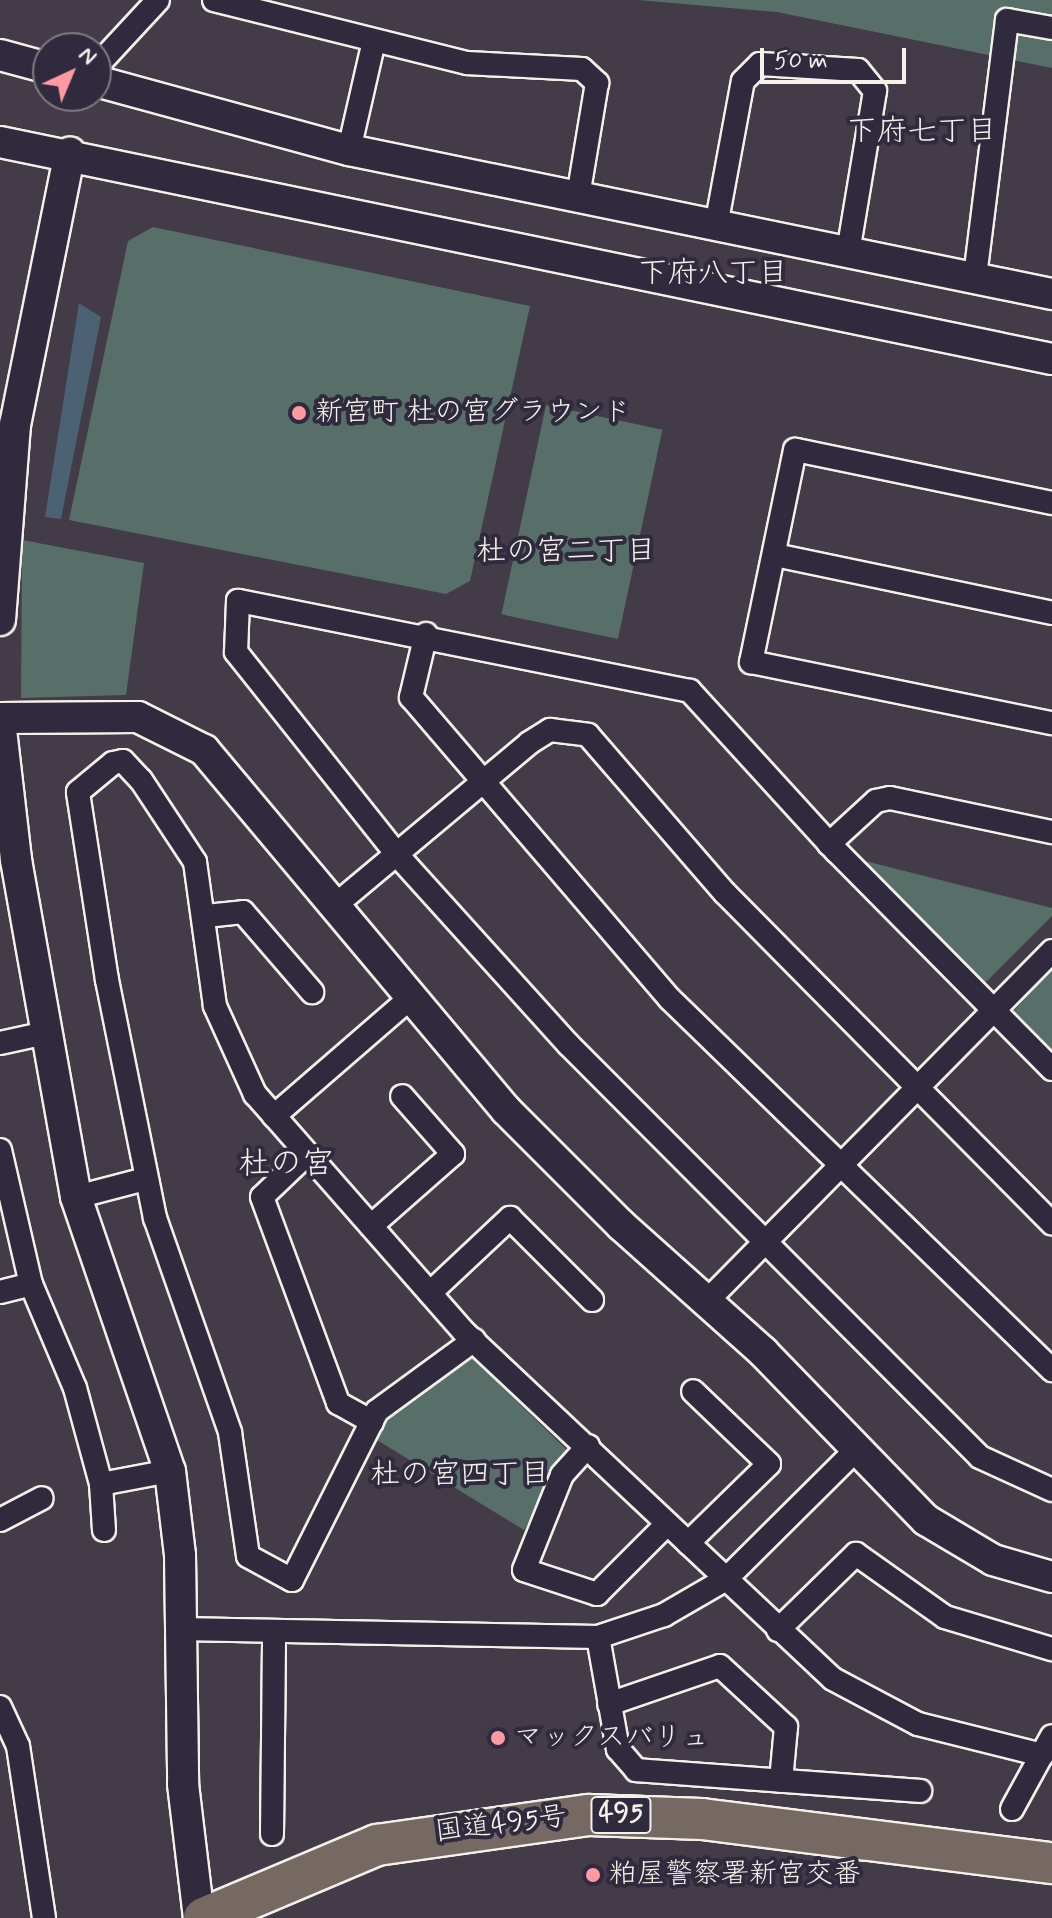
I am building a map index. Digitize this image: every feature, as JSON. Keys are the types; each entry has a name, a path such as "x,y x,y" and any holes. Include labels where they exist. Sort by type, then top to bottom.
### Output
{"highway":[{"name":"国道495号","path":"201,1918 377,1845 589,1815 702,1819 1052,1863"}],"street":[{"path":"112,50 158,0"},
{"path":"214,0 467,63 582,69 597,83 578,197"},
{"path":"975,277 1007,20 1052,28"},
{"path":"349,150 374,41"},
{"path":"0,55 32,64"},
{"path":"716,226 743,81 760,64 858,70 875,91 848,253"},
{"path":"112,85 349,150 1052,294"},
{"path":"0,142 70,152 1052,359"},
{"path":"0,620 10,400 70,152"},
{"path":"1052,503 795,450 751,662 1052,723"},
{"path":"775,555 1052,613"},
{"path":"1052,1069 829,844 690,691 426,634 238,601 236,652 399,857 568,1044 980,1457 1052,1490"},
{"path":"426,634 411,697 670,999 1052,1370"},
{"path":"201,1918 183,1784 180,1629 170,1471 76,1197 46,1033 0,720 138,717 182,735 222,770 332,908 506,1110 856,1450 945,1535 993,1560 1052,1577"},
{"path":"332,908 399,857 484,782 550,730 588,735 725,893 1052,1223"},
{"path":"474,1340 449,1363 408,1382 372,1422 292,1580 248,1556 230,1432 145,1179 78,792 113,763 123,761 181,833 206,916 215,1006 235,1060 274,1116 474,1340 778,1630 869,1702 954,1736 1047,1745 1012,1809"},
{"path":"829,844 876,801 890,798 1052,832"},
{"path":"206,916 243,912 312,992"},
{"path":"706,1302 1052,951"},
{"path":"274,1116 410,998"},
{"path":"0,1043 46,1033"},
{"path":"371,1226 453,1154 402,1096"},
{"path":"0,1150 31,1284 75,1388 101,1484 104,1530"},
{"path":"307,1154 262,1197 338,1403 372,1422"},
{"path":"76,1197 145,1179"},
{"path":"430,1293 510,1218 592,1300"},
{"path":"0,1292 31,1284"},
{"path":"688,1543 769,1464 693,1391"},
{"path":"588,1446 562,1475 524,1570 597,1594 667,1524"},
{"path":"180,1629 598,1637 664,1615 726,1579 856,1450"},
{"path":"101,1484 170,1471"},
{"path":"0,1520 42,1498"},
{"path":"778,1630 856,1554 945,1617 1052,1649"},
{"path":"272,1834 274,1632"},
{"path":"598,1637 618,1749 636,1770 920,1791"},
{"path":"609,1704 720,1666 786,1727 781,1781"},
{"path":"0,1707 18,1746 44,1918"}],"green space":[{"path":"638,0 1052,0 1052,68 777,12"},
{"name":"新宮町 杜の宮グラウンド","path":"153,227 530,306 470,581 446,594 69,520 128,241"},
{"path":"546,405 662,430 618,639 502,614"},
{"path":"22,540 144,563 126,695 21,698"},
{"path":"861,860 1052,908 1052,916 983,985"},
{"path":"1052,969 1052,1059 1010,1015"},
{"path":"470,1356 568,1451 524,1530 377,1440 386,1417 416,1389"}],"water":[{"path":"79,303 101,317 61,519 45,517"}],"place":[{"name":"新宮町 杜の宮グラウンド","path":"299,413"},
{"name":"マックスバリュ","path":"498,1738"},
{"name":"粕屋警察署新宮交番","path":"593,1875"}],"district":[{"name":"下府七丁目","path":"922,132"},
{"name":"下府八丁目","path":"713,274"},
{"name":"杜の宮二丁目","path":"566,552"},
{"name":"杜の宮","path":"286,1164"},
{"name":"杜の宮四丁目","path":"460,1475"}]}
